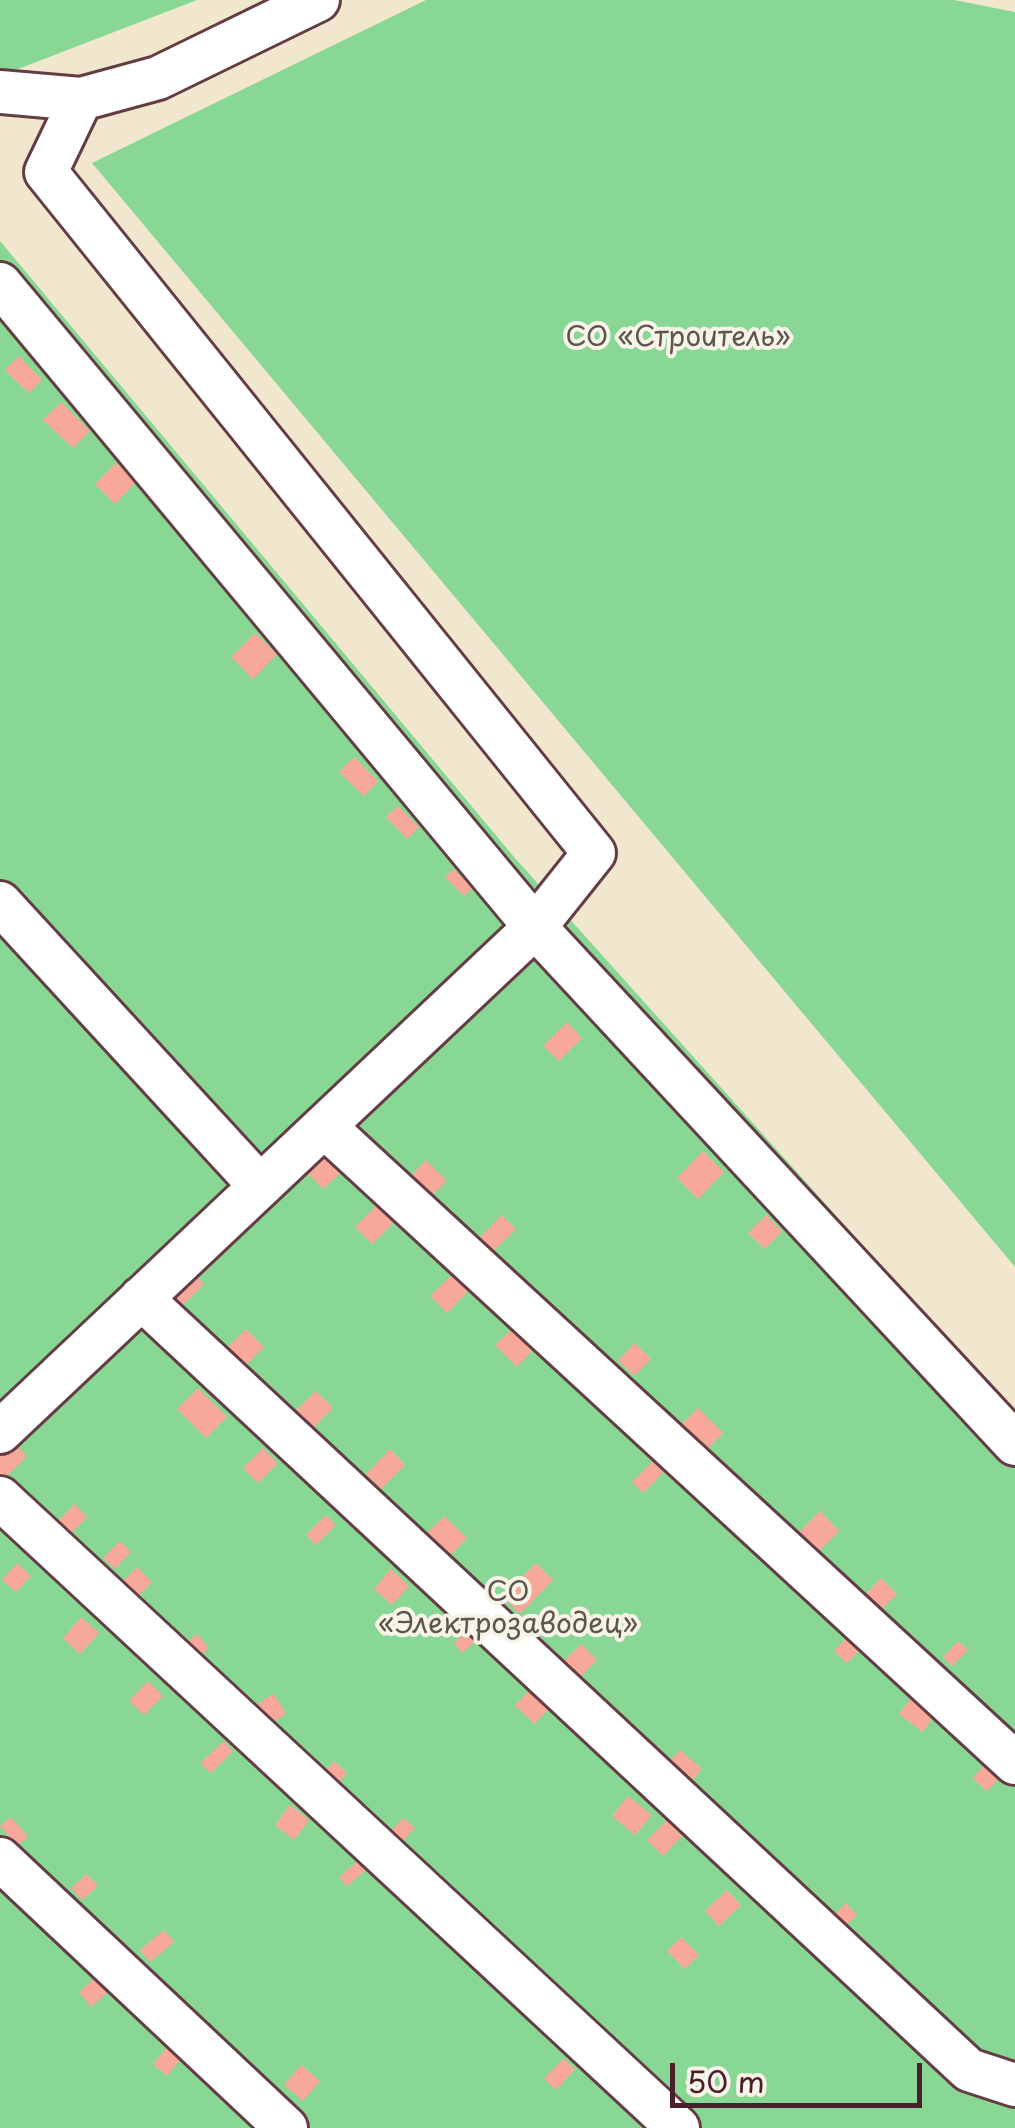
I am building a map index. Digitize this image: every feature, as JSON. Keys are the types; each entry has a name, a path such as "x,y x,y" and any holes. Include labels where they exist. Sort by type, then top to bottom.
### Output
{"lane":[{"path":"0,92 82,99 158,78 318,0"},
{"path":"5,1416 141,1298 535,927 594,854 46,172 82,99"},
{"path":"0,284 535,927 1015,1444"},
{"path":"0,903 260,1186"},
{"path":"324,1126 1015,1763"},
{"path":"141,1298 970,2070 1015,2085"},
{"path":"0,1498 678,2128"},
{"path":"0,1859 286,2128"}],"green space":[{"path":"0,0 197,0 0,76"},
{"name":"СО «Строитель»","path":"426,0 954,0 1015,12 1015,1267 92,163"},
{"name":"СО «Электрозаводец»","path":"0,241 514,857 1015,1415 1015,2128 0,2128"}],"building":[{"path":"19,356 42,380 29,393 5,370"},
{"path":"61,402 90,431 73,448 43,420"},
{"path":"116,463 136,482 115,504 95,484"},
{"path":"255,633 277,654 253,679 231,657"},
{"path":"354,757 378,781 364,796 339,772"},
{"path":"398,806 419,827 407,839 386,817"},
{"path":"453,869 473,888 464,896 445,877"},
{"path":"567,1022 582,1038 559,1061 543,1046"},
{"path":"314,1147 340,1173 323,1189 297,1163"},
{"path":"703,1151 724,1172 698,1199 677,1178"},
{"path":"426,1160 447,1181 427,1200 407,1180"},
{"path":"380,1202 397,1219 372,1244 355,1227"},
{"path":"502,1215 516,1229 492,1252 478,1239"},
{"path":"766,1215 782,1231 765,1249 748,1233"},
{"path":"181,1261 204,1284 173,1315 150,1292"},
{"path":"455,1272 471,1288 447,1313 430,1296"},
{"path":"246,1329 264,1347 237,1374 219,1356"},
{"path":"511,1330 532,1351 517,1367 495,1345"},
{"path":"635,1343 651,1359 634,1376 618,1360"},
{"path":"198,1388 227,1417 206,1438 177,1409"},
{"path":"316,1391 333,1408 305,1436 288,1418"},
{"path":"698,1408 723,1433 705,1451 680,1426"},
{"path":"9,1438 27,1456 0,1483 0,1446"},
{"path":"263,1448 278,1463 258,1483 243,1468"},
{"path":"390,1449 405,1465 381,1489 366,1474"},
{"path":"657,1457 668,1468 643,1493 632,1482"},
{"path":"75,1504 87,1517 67,1538 54,1525"},
{"path":"820,1511 839,1531 816,1554 797,1534"},
{"path":"326,1515 336,1525 316,1545 306,1535"},
{"path":"444,1516 467,1538 446,1560 423,1537"},
{"path":"120,1541 131,1552 115,1569 103,1558"},
{"path":"17,1563 31,1576 16,1592 2,1580"},
{"path":"536,1563 553,1580 520,1614 503,1597"},
{"path":"137,1567 152,1582 132,1603 117,1587"},
{"path":"391,1569 409,1586 392,1605 374,1589"},
{"path":"881,1578 897,1594 876,1615 861,1599"},
{"path":"81,1617 99,1633 80,1654 63,1638"},
{"path":"469,1630 477,1640 462,1653 454,1643"},
{"path":"197,1634 209,1648 190,1663 178,1650"},
{"path":"850,1634 863,1647 847,1663 834,1651"},
{"path":"958,1641 968,1650 952,1666 943,1657"},
{"path":"581,1644 597,1660 574,1683 558,1667"},
{"path":"148,1681 163,1696 144,1715 129,1701"},
{"path":"534,1686 553,1705 534,1724 515,1705"},
{"path":"274,1694 286,1714 270,1724 258,1703"},
{"path":"911,1698 934,1716 923,1732 899,1714"},
{"path":"224,1741 233,1751 211,1773 200,1763"},
{"path":"680,1750 702,1769 688,1785 666,1765"},
{"path":"334,1761 347,1773 335,1787 322,1777"},
{"path":"988,1761 1003,1774 987,1791 973,1778"},
{"path":"628,1796 652,1815 635,1835 612,1816"},
{"path":"290,1805 309,1820 294,1840 275,1825"},
{"path":"11,1817 28,1837 17,1846 0,1826"},
{"path":"403,1818 415,1828 396,1848 385,1837"},
{"path":"667,1820 682,1836 663,1856 647,1840"},
{"path":"359,1860 367,1869 347,1886 339,1877"},
{"path":"87,1874 98,1886 82,1900 71,1888"},
{"path":"727,1890 741,1905 719,1926 705,1911"},
{"path":"846,1903 857,1915 845,1926 835,1914"},
{"path":"164,1930 174,1942 150,1962 140,1950"},
{"path":"681,1937 699,1955 685,1969 667,1951"},
{"path":"95,1978 108,1992 91,2007 79,1992"},
{"path":"168,2046 182,2057 167,2076 153,2064"},
{"path":"564,2058 575,2069 556,2090 544,2079"},
{"path":"301,2065 320,2081 303,2101 284,2085"}]}
